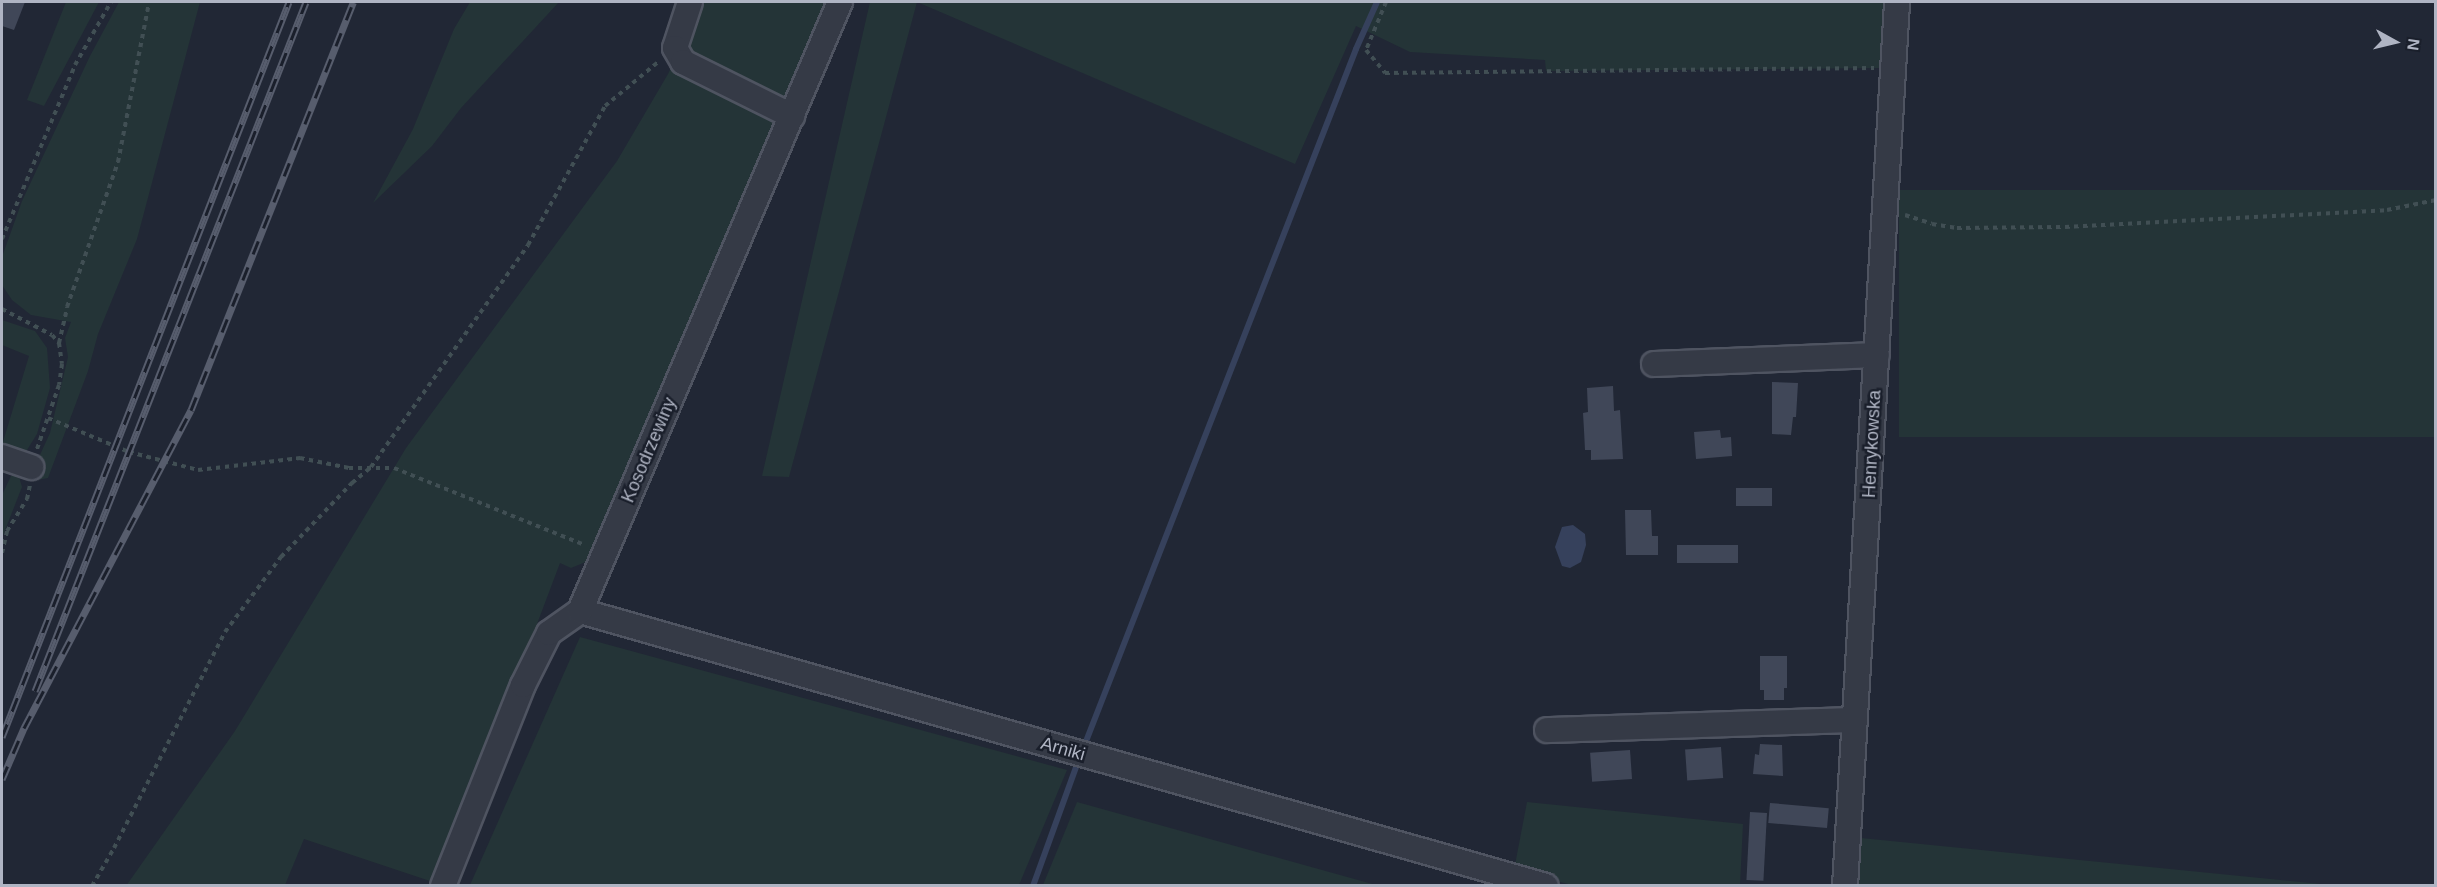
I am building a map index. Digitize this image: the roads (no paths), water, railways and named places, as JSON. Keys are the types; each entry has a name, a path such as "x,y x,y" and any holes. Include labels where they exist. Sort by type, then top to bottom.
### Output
{"street":[{"path":"690,2 675,48 683,62 792,116"},
{"name":"Kosodrzewiny","path":"580,612 840,2"},
{"name":"Henrykowska","path":"1845,885 1897,2"},
{"path":"1654,364 1877,355"},
{"path":"2,457 31,467"},
{"path":"443,885 523,685 549,633 580,612"},
{"name":"Arniki","path":"580,612 1546,885"},
{"path":"1546,730 1855,720"}],"water":[{"path":"1573,525 1585,534 1586,545 1581,562 1570,568 1562,566 1555,547 1562,527"}],"waterway":[{"path":"1083,749 1356,49 1377,2"},
{"path":"1033,886 1079,759"}],"railway":[{"path":"2,737 289,2"},
{"path":"35,691 306,2"},
{"path":"2,779 24,728 191,410 353,2"}]}
